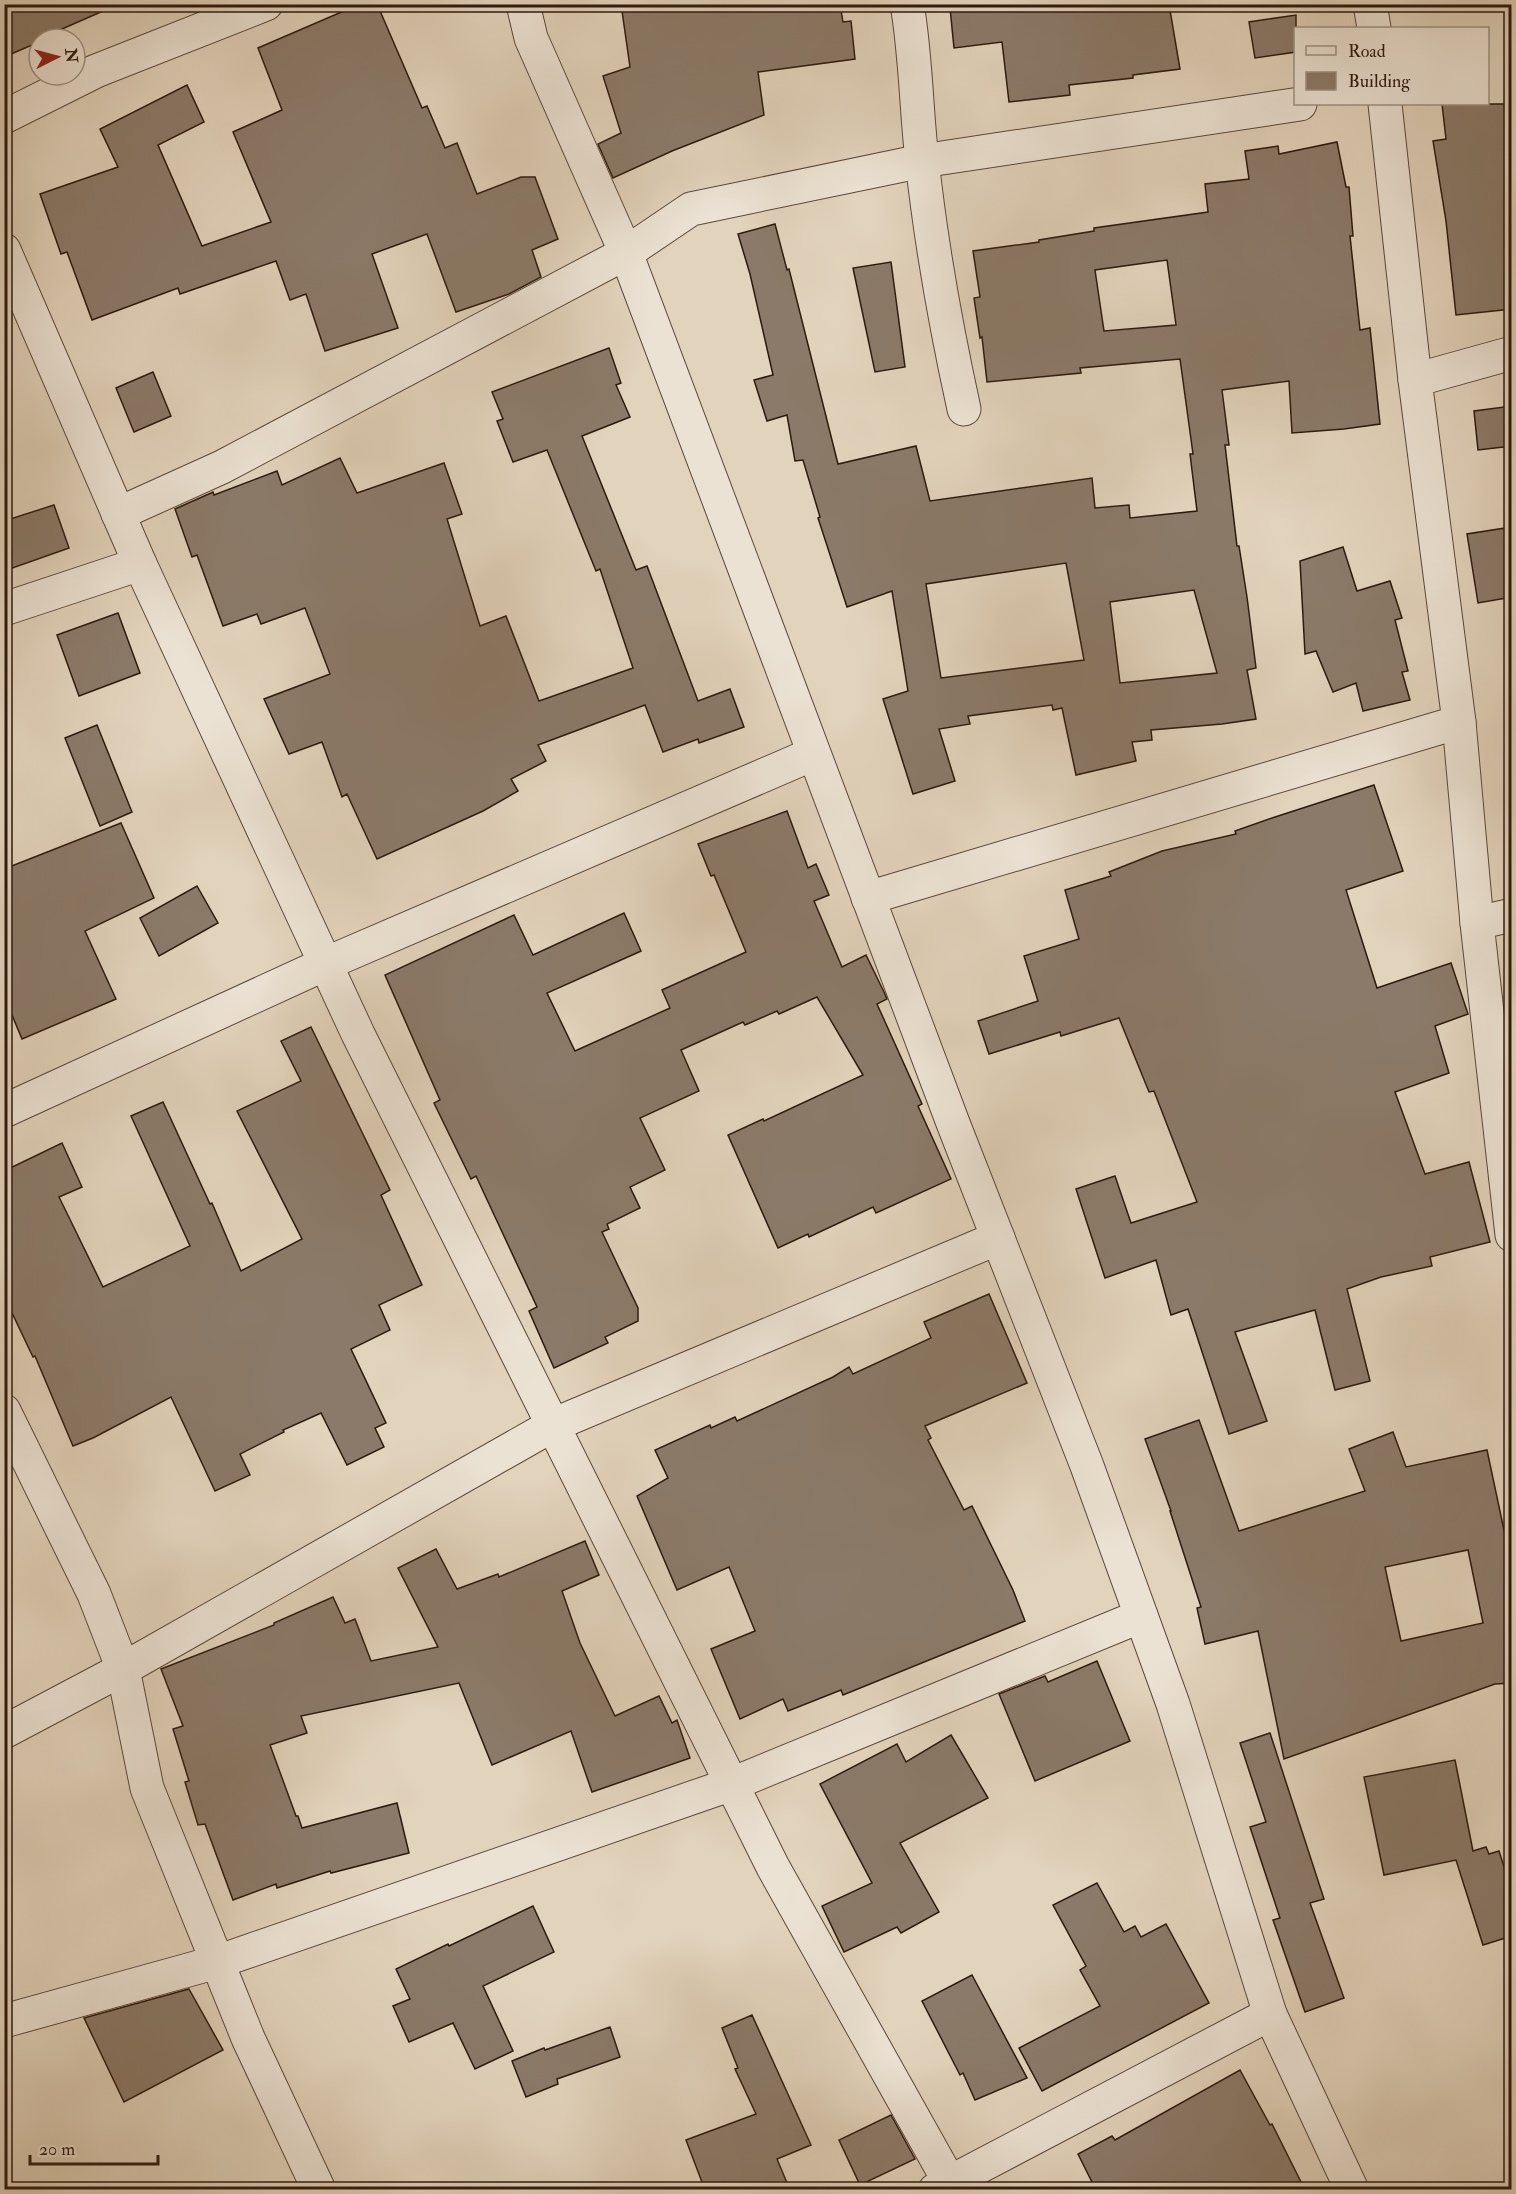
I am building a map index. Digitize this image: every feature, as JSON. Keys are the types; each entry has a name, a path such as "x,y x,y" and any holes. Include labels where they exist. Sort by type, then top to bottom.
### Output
{"street":[{"path":"4,117 96,71 266,4"},
{"path":"523,4 531,38 626,253 813,754 1087,1466 1173,1704 1270,2014 1352,2190"},
{"path":"906,4 911,27 922,161 946,328 964,409"},
{"path":"1370,4 1374,27"},
{"path":"118,514 222,467 626,253 691,209 922,161 1294,105"},
{"path":"1385,105 1415,380 1459,722 1477,923 1512,1235"},
{"path":"4,250 140,564 325,964 773,1867 942,2186 1270,2014"},
{"path":"1415,380 1512,353"},
{"path":"4,609 140,564"},
{"path":"868,898 1459,722"},
{"path":"4,1111 325,964 813,754"},
{"path":"1477,923 1512,915"},
{"path":"4,1732 123,1669 553,1425 998,1238"},
{"path":"4,1411 94,1594 123,1669 147,1788 248,2038 320,2190"},
{"path":"4,2021 217,1962 732,1784 1141,1616"}],"building":[{"path":"4,4 119,4 67,27 27,27 27,47 4,57"},
{"path":"360,4 377,4 422,108 427,106 445,148 457,143 477,194 521,177 535,177 558,239 532,250 541,277 509,294 456,312 427,234 372,254 398,328 325,351 306,294 290,300 276,261 180,294 178,288 92,320 67,252 61,254 40,194 118,167 100,129 187,85 204,122 158,145 202,246 271,222 233,132 282,110 258,48"},
{"path":"621,4 840,4 843,22 851,21 855,59 758,72 764,115 672,151 613,178 598,144 621,133 603,76 630,67"},
{"path":"977,4 1169,4 1180,69 1133,75 1133,78 1069,85 1070,95 1009,102 1002,42 954,48 950,8"},
{"path":"1296,15 1294,52 1255,58 1249,22"},
{"path":"1512,104 1512,309 1456,315 1446,221 1433,141 1446,139 1442,105"},
{"path":"1337,142 1346,187 1349,187 1353,236 1350,236 1360,330 1370,328 1380,424 1292,433 1289,381 1222,390 1229,445 1225,445 1237,546 1239,546 1247,597 1256,668 1247,670 1256,719 1151,730 1152,740 1132,742 1136,761 1076,775 1062,708 1053,710 1052,705 968,716 970,724 939,729 955,781 913,794 883,699 908,691 892,591 847,607 818,518 820,517 803,460 795,461 787,415 767,421 754,380 773,375 750,274 738,234 775,224 787,270 789,269 838,464 916,446 930,501 1092,478 1095,508 1129,505 1130,518 1197,511 1190,454 1193,454 1180,359 1080,368 1081,373 987,382 982,337 980,338 974,298 980,297 973,251 1039,242 1039,240 1094,231 1094,228 1208,212 1205,184 1249,179 1245,151 1278,146 1279,154","holes":["1167,260 1176,325 1104,331 1095,270","1066,563 1084,660 941,678 926,584","1194,590 1217,673 1120,683 1110,602"]},
{"path":"891,262 905,367 875,372 853,268"},
{"path":"609,348 621,383 616,385 630,417 582,436 636,570 647,566 698,701 730,689 744,727 699,743 698,739 663,752 645,705 538,745 546,761 511,779 518,791 483,811 377,859 347,794 342,797 322,742 289,754 264,699 330,674 305,608 261,624 257,614 223,626 197,555 192,557 175,509 213,492 214,495 277,471 282,485 340,458 357,493 444,463 462,514 447,519 480,626 506,616 539,701 633,668 600,569 596,571 547,450 513,462 497,421 503,419 492,392"},
{"path":"153,372 171,416 134,432 116,388"},
{"path":"1512,406 1512,446 1478,450 1474,411"},
{"path":"54,505 69,548 4,571 4,521"},
{"path":"1512,527 1512,597 1478,603 1467,534"},
{"path":"1343,547 1357,591 1390,581 1402,618 1395,620 1408,671 1402,672 1410,700 1363,711 1356,683 1333,692 1316,651 1305,654 1300,561"},
{"path":"118,613 140,673 79,696 57,635"},
{"path":"97,725 132,812 100,826 65,738"},
{"path":"1374,785 1403,871 1346,890 1377,988 1451,963 1468,1014 1435,1026 1449,1073 1395,1092 1425,1174 1469,1162 1490,1242 1430,1257 1432,1266 1381,1277 1347,1289 1370,1381 1335,1390 1315,1310 1235,1332 1267,1421 1229,1434 1188,1309 1171,1315 1156,1260 1105,1278 1076,1189 1115,1176 1131,1223 1197,1202 1154,1091 1149,1092 1119,1018 1061,1036 1060,1032 989,1054 978,1021 1038,1001 1024,956 1079,939 1065,890 1111,876 1109,872 1162,851 1236,834 1235,831"},
{"path":"787,811 808,868 816,864 829,895 814,901 842,967 866,955 884,992 887,999 877,1004 922,1104 918,1106 951,1179 876,1213 873,1207 809,1237 808,1234 778,1248 728,1135 763,1119 764,1121 863,1075 817,997 779,1014 777,1011 745,1025 743,1022 681,1050 699,1091 640,1118 665,1170 630,1187 640,1208 607,1224 609,1229 602,1232 638,1308 638,1321 605,1337 608,1343 554,1368 529,1311 537,1307 476,1176 471,1179 434,1103 440,1100 385,975 514,915 533,955 624,913 641,951 547,993 575,1051 670,1008 662,990 746,952 714,875 711,876 698,844"},
{"path":"121,823 154,898 85,931 116,999 22,1039 4,996 4,869"},
{"path":"197,886 218,923 159,956 140,918"},
{"path":"311,1027 390,1190 381,1195 422,1285 379,1305 390,1330 351,1349 386,1423 375,1428 384,1447 347,1465 321,1413 283,1430 284,1432 240,1454 250,1475 215,1491 171,1397 73,1446 35,1356 33,1357 4,1296 4,1171 62,1143 82,1187 59,1197 103,1287 190,1246 131,1116 163,1102 210,1204 212,1203 241,1271 302,1239 237,1111 301,1081 281,1041"},
{"path":"989,1294 1027,1383 925,1426 931,1438 928,1440 964,1510 972,1506 1013,1590 1025,1621 843,1695 841,1690 788,1711 783,1699 740,1719 711,1649 755,1631 729,1567 677,1590 637,1496 668,1478 655,1450 710,1425 711,1428 735,1417 737,1421 833,1377 849,1367 853,1374 931,1338 924,1322"},
{"path":"1199,1420 1239,1531 1365,1491 1349,1449 1393,1432 1406,1467 1487,1450 1512,1568 1512,1683 1495,1684 1284,1759 1258,1631 1205,1644 1197,1608 1201,1607 1171,1511 1145,1439","holes":["1468,1550 1483,1623 1401,1641 1385,1567"]},
{"path":"585,1541 599,1575 562,1591 580,1643 615,1716 659,1696 672,1723 677,1720 690,1758 592,1792 571,1731 492,1765 459,1683 301,1716 307,1733 270,1745 302,1828 397,1803 409,1853 331,1873 330,1871 277,1888 276,1884 233,1900 205,1824 198,1825 185,1782 189,1781 173,1729 183,1726 161,1669 274,1625 274,1623 333,1597 345,1623 355,1619 371,1661 438,1647 398,1568 436,1549 457,1589 498,1574 499,1577"},
{"path":"1097,1661 1130,1741 1035,1781 999,1694 1045,1676 1048,1682"},
{"path":"1270,1733 1324,1899 1310,1903 1344,1998 1305,2012 1273,1920 1280,1918 1250,1827 1266,1822 1240,1743"},
{"path":"951,1735 988,1798 900,1843 939,1912 901,1933 897,1927 844,1952 822,1906 872,1883 820,1784 897,1744 906,1762"},
{"path":"1455,1760 1473,1851 1486,1847 1489,1854 1499,1851 1512,1892 1512,1936 1483,1945 1456,1860 1384,1875 1364,1777"},
{"path":"1097,1883 1124,1932 1135,1926 1141,1937 1166,1924 1209,2003 1042,2091 1019,2048 1100,2006 1080,1970 1086,1966 1053,1905"},
{"path":"533,1906 554,1952 483,1986 513,2051 475,2069 453,2023 409,2042 393,2006 410,1999 396,1969"},
{"path":"972,1975 1027,2078 975,2100 963,2073 960,2075 922,2001"},
{"path":"189,1989 223,2050 124,2102 84,2018"},
{"path":"752,2015 811,2145 777,2159 790,2190 705,2190 686,2140 756,2114 735,2069 738,2068 722,2028"},
{"path":"610,2027 620,2057 557,2079 558,2084 526,2097 512,2061"},
{"path":"1240,2070 1270,2125 1272,2124 1305,2190 1096,2190 1078,2154 1112,2136 1115,2140"},
{"path":"891,2115 915,2159 860,2185 839,2140"}]}
